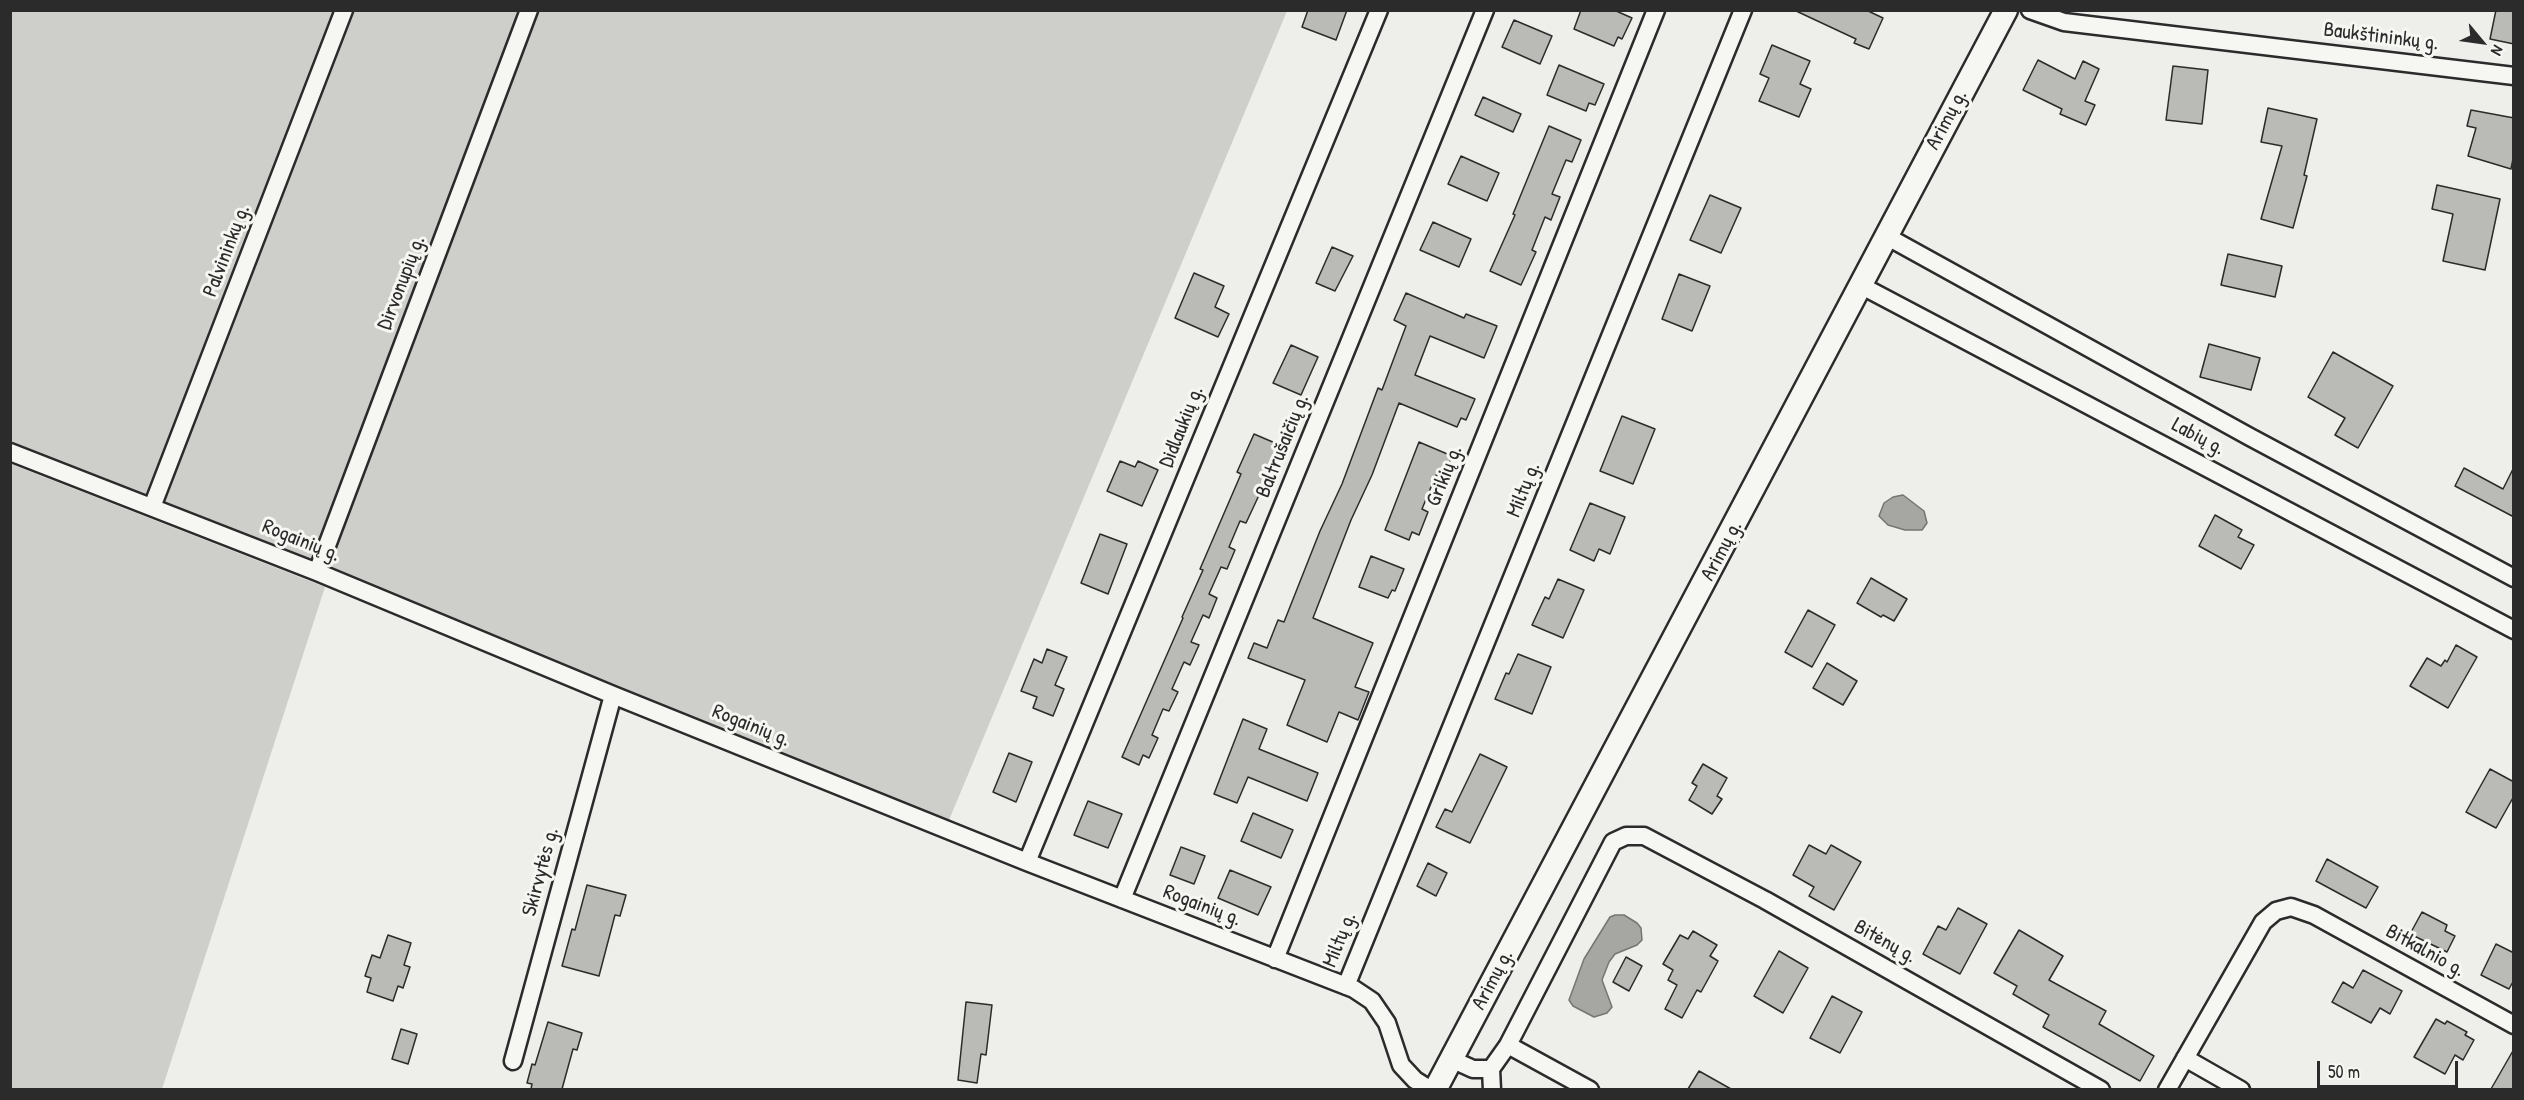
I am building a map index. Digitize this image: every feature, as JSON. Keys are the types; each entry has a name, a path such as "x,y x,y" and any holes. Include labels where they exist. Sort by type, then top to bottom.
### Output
{"main road":[{"name":"Arimų g.","path":"1433,1089 1451,1059 2006,10"}],"street":[{"name":"Palvininkų g.","path":"152,507 344,10"},
{"name":"Dirvonupių g.","path":"317,572 529,10"},
{"name":"Didlaukių g.","path":"1027,862 1379,10"},
{"name":"Baltrušaičių g.","path":"1122,899 1485,10"},
{"name":"Grikių g.","path":"1275,958 1656,10"},
{"name":"Miltų g.","path":"1346,986 1743,10"},
{"name":"Baukštininkų g.","path":"2030,10 2064,22 2514,76"},
{"path":"1886,236 2250,437 2514,578"},
{"name":"Labių g.","path":"1860,285 2514,630"},
{"name":"Rogainių g.","path":"10,452 317,572 613,695 1027,862 1346,986 1372,1001 1387,1023 1401,1065 1415,1080 1433,1089"},
{"name":"Skirvytės g.","path":"513,1061 613,695"},
{"name":"Bitėnų g.","path":"1508,1046 1613,842 1626,836 1644,836 1765,900 2101,1089"},
{"name":"Bitkalnio g.","path":"2167,1089 2263,922 2276,911 2291,907 2314,915 2514,1025"},
{"path":"1492,1089 1491,1069 1508,1046 1590,1089"},
{"path":"2185,1058 2241,1089"},
{"path":"1451,1059 1473,1068 1491,1069"}],"shaded area":[{"path":"10,11 1287,11 949,820 11,446"},
{"path":"11,464 325,587 162,1089 11,1089"},
{"path":"1903,495 1924,511 1927,523 1922,530 1905,530 1888,525 1879,516 1884,503 1893,497"},
{"path":"1624,915 1637,923 1641,928 1642,940 1637,945 1615,954 1609,962 1602,980 1612,1007 1607,1013 1594,1017 1573,1006 1569,1000 1584,959 1610,917"}],"building":[{"path":"1308,10 1347,10 1336,40 1302,27"},
{"path":"1581,10 1614,10 1632,18 1622,39 1618,37 1614,46 1574,29"},
{"path":"1794,10 1866,10 1883,18 1869,49 1854,43 1856,39"},
{"path":"2496,10 2514,10 2514,44 2490,39"},
{"path":"1514,20 1552,36 1540,64 1502,47"},
{"path":"1772,45 1810,61 1800,84 1811,89 1799,117 1759,101 1769,78 1760,74"},
{"path":"2038,60 2075,79 2083,61 2099,69 2085,101 2095,105 2086,125 2060,114 2062,109 2023,90"},
{"path":"1559,65 1604,84 1595,105 1589,103 1586,111 1547,95"},
{"path":"2173,66 2208,70 2202,124 2166,120"},
{"path":"1483,97 1521,114 1513,132 1475,115"},
{"path":"2268,108 2317,119 2304,175 2307,176 2293,228 2261,219 2282,146 2261,142"},
{"path":"2471,110 2514,118 2514,154 2511,169 2468,156 2476,128 2467,126"},
{"path":"1549,126 1581,140 1572,162 1566,160 1552,194 1560,197 1551,220 1545,217 1532,250 1536,252 1521,285 1490,271 1515,215 1513,214"},
{"path":"1461,156 1499,173 1487,201 1448,184"},
{"path":"2437,185 2500,199 2485,270 2443,261 2453,214 2432,209"},
{"path":"1710,195 1741,208 1721,253 1690,240"},
{"path":"1433,222 1471,239 1459,267 1420,250"},
{"path":"1332,247 1353,256 1335,291 1316,283"},
{"path":"2228,254 2282,266 2275,297 2221,285"},
{"path":"1194,273 1224,286 1215,307 1229,314 1218,337 1175,318"},
{"path":"1679,274 1710,286 1692,331 1662,319"},
{"path":"1406,293 1464,318 1466,314 1497,326 1484,358 1430,336 1415,375 1475,399 1466,420 1461,418 1457,427 1399,403 1372,475 1351,520 1313,618 1373,643 1355,687 1369,692 1358,720 1339,712 1327,742 1287,725 1305,680 1248,658 1254,643 1267,648 1278,620 1284,622 1320,531 1342,484 1378,388 1382,390 1406,326 1394,320"},
{"path":"2209,344 2260,358 2251,390 2200,377"},
{"path":"1291,345 1318,357 1301,395 1273,383"},
{"path":"2333,352 2393,386 2358,448 2335,435 2345,418 2308,397"},
{"path":"1622,416 1655,429 1633,484 1600,471"},
{"path":"1254,434 1282,446 1246,523 1240,521 1229,547 1235,550 1227,569 1221,567 1209,594 1217,598 1209,618 1203,615 1191,642 1199,645 1190,665 1184,662 1172,689 1178,692 1169,711 1163,709 1152,735 1158,738 1149,758 1143,755 1139,765 1122,757 1203,570 1200,569 1241,474 1237,472"},
{"path":"1419,442 1452,456 1443,478 1436,475 1422,509 1428,512 1419,535 1412,532 1409,540 1385,530"},
{"path":"1120,461 1135,467 1138,461 1158,470 1142,506 1107,491"},
{"path":"2514,467 2514,517 2455,486 2464,468 2503,489"},
{"path":"1590,503 1625,517 1610,554 1599,549 1594,561 1570,550"},
{"path":"2215,515 2242,530 2238,537 2254,545 2241,569 2199,546"},
{"path":"1100,534 1127,544 1108,594 1081,583"},
{"path":"1371,556 1404,569 1395,591 1392,590 1388,598 1359,587"},
{"path":"1871,578 1907,599 1894,621 1883,615 1881,617 1857,603"},
{"path":"1558,579 1584,590 1563,638 1532,625 1545,597 1549,599"},
{"path":"1808,610 1835,625 1812,667 1785,652"},
{"path":"2456,645 2477,657 2448,708 2410,686 2427,658 2441,666 2445,660 2447,662"},
{"path":"1047,649 1067,657 1055,685 1064,689 1053,716 1033,708 1037,697 1021,691 1034,659 1042,663"},
{"path":"1518,654 1551,667 1532,714 1495,699 1506,673 1509,674"},
{"path":"1827,663 1857,681 1843,705 1813,688"},
{"path":"1243,719 1267,729 1259,749 1318,773 1307,801 1248,777 1237,803 1214,794"},
{"path":"1009,753 1032,762 1016,802 993,792"},
{"path":"1480,754 1507,767 1470,843 1436,827 1445,809 1452,812"},
{"path":"1703,764 1727,778 1717,796 1722,799 1712,814 1689,800 1697,786 1692,783"},
{"path":"2490,769 2514,782 2514,796 2496,828 2466,812"},
{"path":"1088,801 1122,814 1108,848 1074,835"},
{"path":"1253,813 1293,830 1281,858 1241,841"},
{"path":"1809,845 1826,854 1831,845 1861,862 1834,910 1809,896 1814,887 1793,875"},
{"path":"1181,847 1205,856 1194,884 1170,875"},
{"path":"2327,859 2378,887 2366,908 2316,881"},
{"path":"1428,863 1447,873 1436,896 1417,886"},
{"path":"1230,870 1271,887 1258,915 1218,898"},
{"path":"587,885 626,895 620,916 615,915 599,976 562,966 572,929 575,930"},
{"path":"1958,908 1987,924 1960,974 1923,954 1938,926 1946,930"},
{"path":"2422,912 2447,925 2445,931 2455,936 2447,952 2410,934"},
{"path":"2019,930 2063,956 2049,980 2106,1011 2099,1024 2154,1056 2140,1081 2043,1027 2049,1015 2013,994 2017,986 1994,973"},
{"path":"1693,931 1717,945 1710,956 1718,961 1701,992 1697,990 1682,1018 1665,1009 1677,985 1668,980 1673,970 1663,964 1680,935 1688,939"},
{"path":"388,935 411,943 404,965 410,967 403,988 398,986 393,1001 367,992 371,978 365,976 372,955 380,958"},
{"path":"2496,944 2514,953 2514,980 2509,989 2481,975"},
{"path":"1779,951 1808,968 1783,1013 1754,996"},
{"path":"1626,957 1642,966 1629,991 1613,982"},
{"path":"2363,970 2402,991 2390,1014 2380,1008 2371,1023 2332,1002 2343,982 2353,988"},
{"path":"1832,996 1862,1012 1840,1053 1810,1038"},
{"path":"966,1002 992,1005 986,1055 981,1054 977,1083 958,1080"},
{"path":"2436,1019 2445,1024 2447,1021 2467,1032 2465,1035 2474,1040 2463,1060 2455,1055 2445,1074 2414,1057"},
{"path":"548,1022 582,1033 577,1050 573,1049 562,1089 531,1089 532,1084 527,1083"},
{"path":"401,1029 417,1034 408,1064 392,1059"},
{"path":"2514,1049 2514,1089 2491,1089"},
{"path":"1699,1071 1731,1089 1688,1089"}]}
